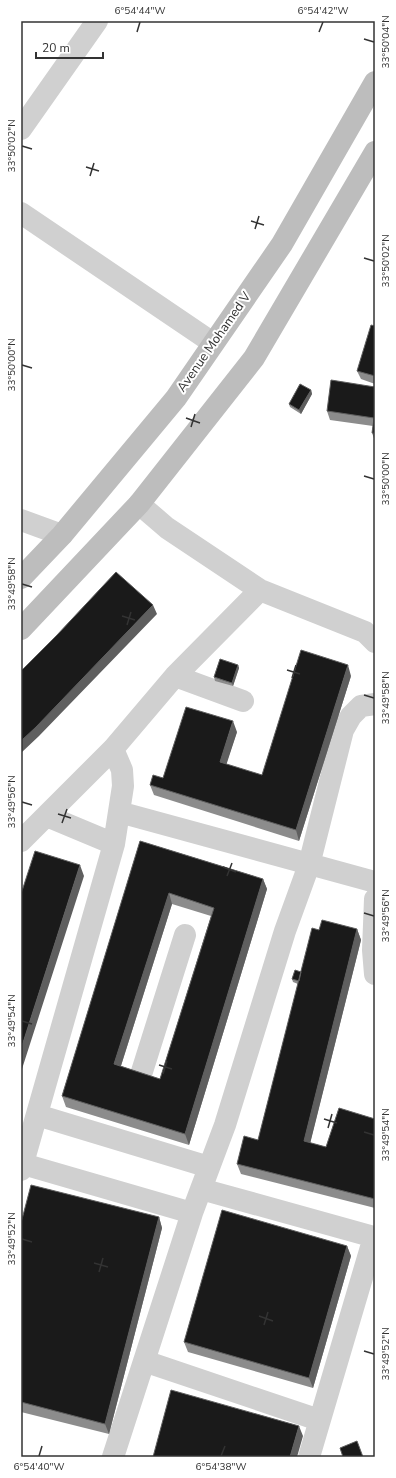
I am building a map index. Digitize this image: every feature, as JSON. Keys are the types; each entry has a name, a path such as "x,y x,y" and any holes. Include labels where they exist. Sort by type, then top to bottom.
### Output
{"street":[{"path":"21,129 97,21"},
{"name":"Avenue Mohamed V","path":"21,578 62,535 176,398 282,244 375,82"},
{"path":"21,629 139,504 254,358 375,152"},
{"path":"21,213 213,343"},
{"path":"139,504 167,528 260,590 365,632 375,642"},
{"path":"21,520 62,535"},
{"path":"21,841 113,749 175,676 260,590"},
{"path":"175,676 243,701"},
{"path":"113,1457 192,1213 225,1125 285,931 309,865 343,730 351,716 360,706 375,704"},
{"path":"113,749 122,770 123,786 114,844 37,1115 26,1137 22,1167 192,1213"},
{"path":"119,812 375,882"},
{"path":"47,816 114,844"},
{"path":"375,898 373,950 375,974"},
{"path":"139,1081 185,935"},
{"path":"37,1115 123,1133 209,1168"},
{"path":"201,1189 374,1236 368,1283 319,1420 309,1457"},
{"path":"144,1361 319,1420"}],"building":[{"path":"371,325 375,326 375,376 357,371"},
{"path":"331,380 375,387 375,433 372,433 374,418 327,411"},
{"path":"300,384 311,390 299,410 289,404"},
{"path":"116,572 153,605 21,741 21,671"},
{"path":"301,650 348,665 296,830 150,785 153,775 163,778 186,707 233,721 220,762 262,775"},
{"path":"220,659 238,665 232,683 214,677"},
{"path":"140,841 263,879 185,1134 62,1096","holes":["169,893 214,908 160,1079 114,1064"]},
{"path":"35,851 80,865 21,1049 21,894"},
{"path":"322,920 357,929 304,1141 326,1147 339,1108 375,1119 375,1199 237,1164 244,1136 258,1140 312,928 319,930"},
{"path":"295,970 301,972 299,981 292,979"},
{"path":"31,1185 159,1217 105,1424 21,1402 21,1223"},
{"path":"222,1210 347,1246 309,1378 184,1342"},
{"path":"171,1390 299,1426 290,1457 153,1457"},
{"path":"357,1441 363,1457 343,1457 340,1448"}]}
